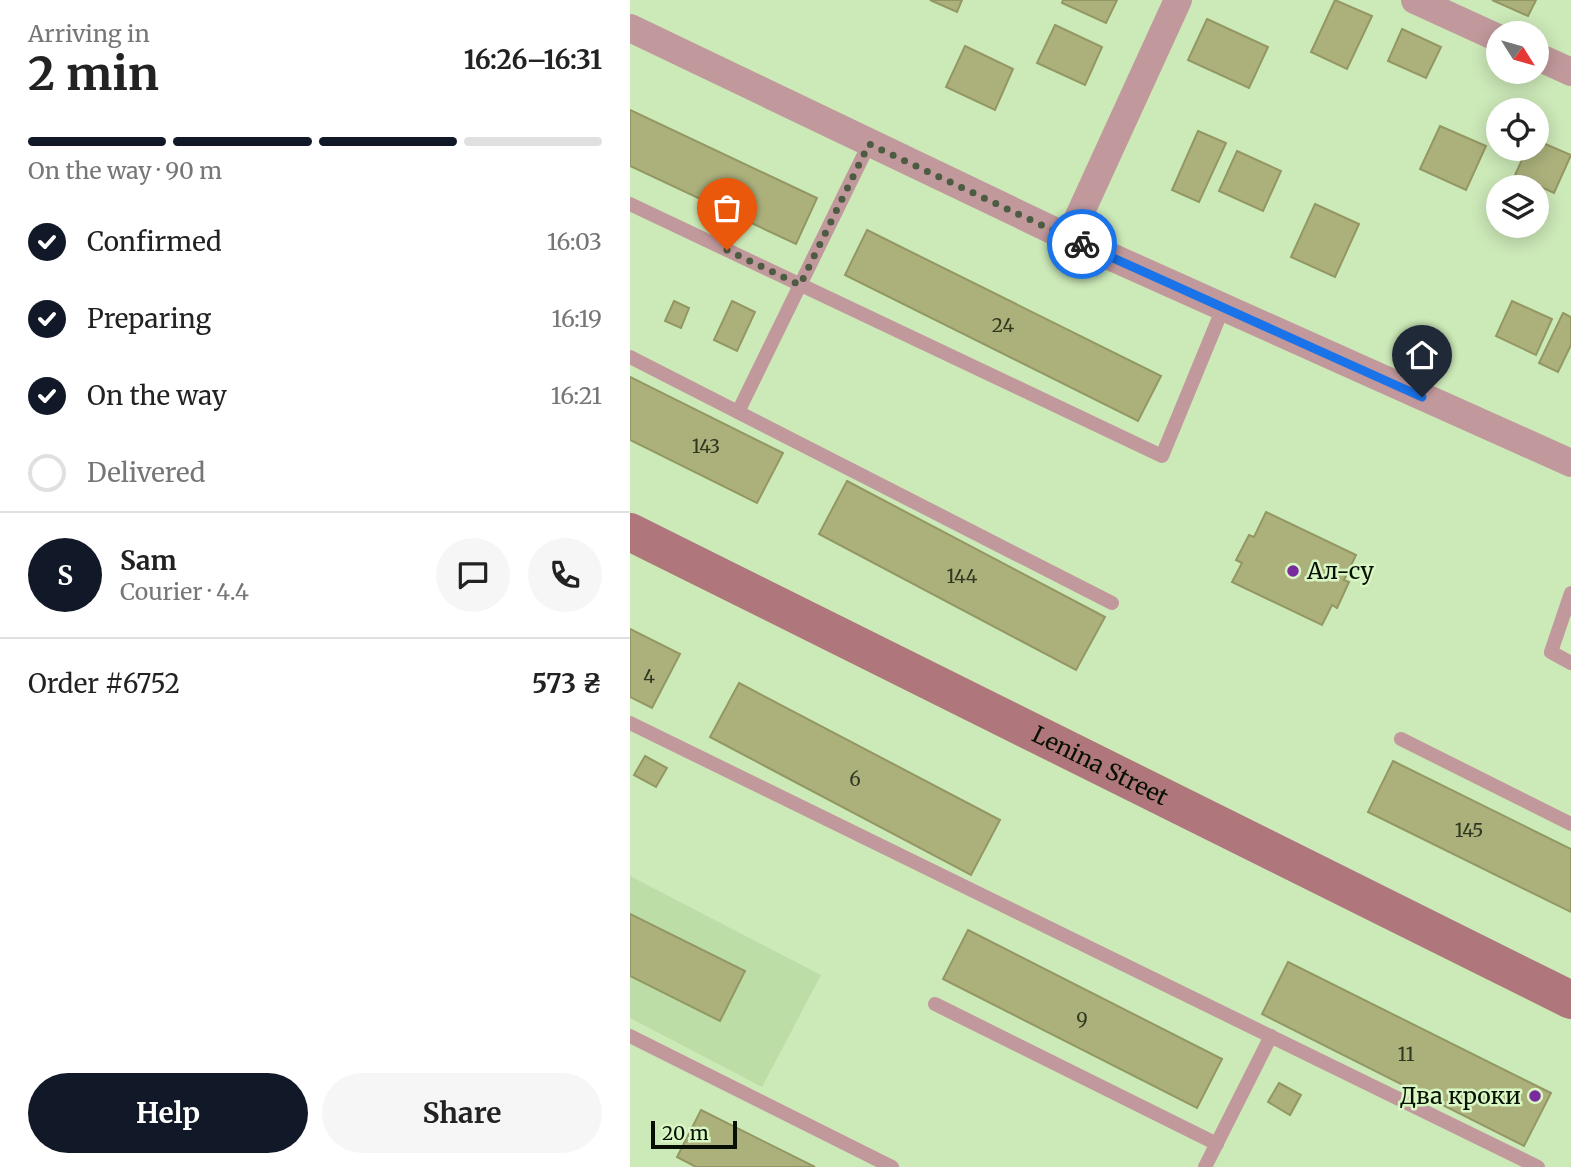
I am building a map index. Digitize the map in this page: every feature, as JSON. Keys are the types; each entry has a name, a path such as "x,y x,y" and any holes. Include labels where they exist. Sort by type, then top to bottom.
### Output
{"main road":[{"name":"Lenina Street","path":"630,532 1571,1000"}],"street":[{"path":"1069,238 1178,0"},
{"path":"1415,0 1486,33"},
{"path":"630,28 1069,238 1571,463"},
{"path":"1549,62 1571,72"}],"lane":[{"path":"738,412 869,144"},
{"path":"630,204 1162,456 1223,308"},
{"path":"630,357 1112,603"},
{"path":"1571,593 1550,652 1571,663"},
{"path":"630,723 1538,1167"},
{"path":"1401,738 1571,824"},
{"path":"935,1004 1217,1144"},
{"path":"630,1036 892,1167"},
{"path":"1205,1167 1271,1036"}],"shaded area":[{"path":"630,876 821,975 762,1087 630,1018"}],"building":[{"path":"930,0 962,0 957,12"},
{"path":"1063,0 1117,0 1106,23 1062,3"},
{"path":"1335,0 1372,16 1347,69 1311,52"},
{"path":"1492,0 1536,0 1528,16"},
{"path":"1207,19 1268,47 1249,88 1188,60"},
{"path":"1055,25 1102,47 1085,85 1037,63"},
{"path":"1402,29 1441,47 1426,78 1388,61"},
{"path":"965,46 1013,69 995,110 946,87"},
{"path":"630,110 817,198 796,244 630,166"},
{"path":"1440,126 1486,146 1466,190 1420,169"},
{"path":"1198,131 1226,143 1199,202 1172,190"},
{"path":"1549,146 1571,155 1554,193 1549,191 1549,175 1515,175 1521,161 1549,161"},
{"path":"1237,151 1281,171 1263,211 1219,191"},
{"path":"1315,204 1359,224 1335,277 1291,257"},
{"path":"867,230 1161,376 1138,421 845,275"},
{"path":"674,301 689,308 681,328 665,321"},
{"path":"732,301 755,312 737,351 714,340"},
{"path":"1512,301 1552,319 1536,355 1496,336"},
{"path":"1563,313 1571,317 1571,345 1558,372 1539,363"},
{"path":"630,377 783,453 757,503 630,440"},
{"path":"847,481 1105,617 1076,670 819,534"},
{"name":"Ал-су","path":"1266,512 1356,555 1344,580 1349,582 1337,608 1332,605 1322,625 1232,582 1242,563 1236,560 1249,535 1254,537"},
{"path":"630,629 680,654 652,708 630,697"},
{"path":"739,683 1000,820 971,875 710,737"},
{"path":"645,756 667,768 656,787 634,775"},
{"path":"1393,761 1571,849 1571,912 1368,812"},
{"path":"630,914 745,971 720,1021 630,976"},
{"path":"968,930 1222,1059 1197,1108 943,979"},
{"path":"1288,962 1551,1093 1524,1146 1262,1014"},
{"path":"1279,1083 1301,1095 1290,1115 1268,1102"},
{"path":"701,1110 815,1167 696,1167 677,1157"}],"way so far":[{"path":"727,250 800,285 869,144 1082,244"}],"place":[{"name":"Ал-су","path":"1293,571"},
{"name":"Два кроки","path":"1535,1096"}],"route":[{"path":"1082,244 1422,397"}]}
